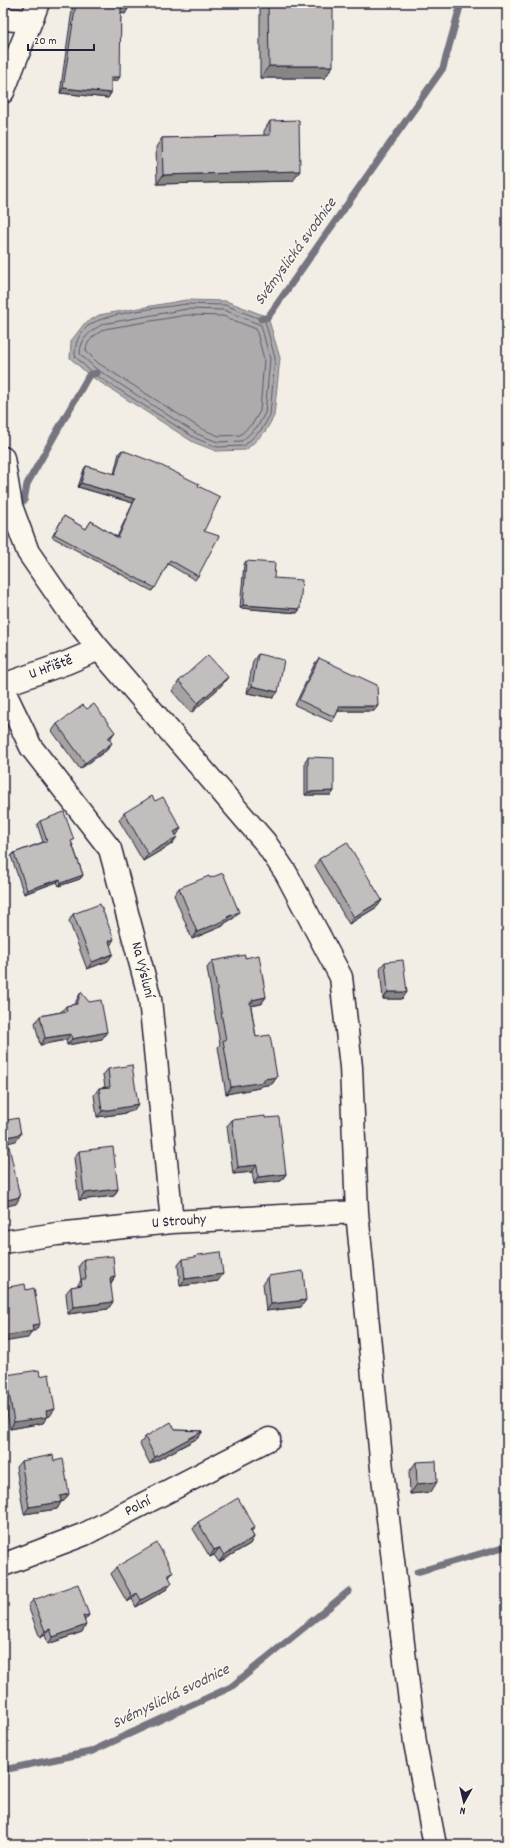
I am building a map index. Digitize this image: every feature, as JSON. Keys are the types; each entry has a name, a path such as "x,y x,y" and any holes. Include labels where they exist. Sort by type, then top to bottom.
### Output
{"street":[{"path":"3,19 34,12"},
{"path":"3,92 34,12"},
{"path":"3,458 11,506 28,552 68,610 99,649 266,842 286,874 341,977 351,1067 357,1212 382,1469 415,1743 435,1845"},
{"name":"U Hřiště","path":"3,685 66,663 99,649"},
{"name":"Na Výsluní","path":"3,690 31,747 110,849 150,999 172,1222"},
{"name":"U Strouhy","path":"3,1242 57,1234 172,1222 357,1212"},
{"name":"Polní","path":"3,1565 85,1534 269,1439"}],"water":[{"path":"186,300 226,301 268,317 280,358 274,416 265,432 246,450 216,451 193,442 89,375 70,358 71,341 84,324 99,315"}],"building":[{"path":"76,3 130,3 128,9 121,7 120,77 111,77 111,93 63,88"},
{"path":"268,3 333,3 333,66 269,66"},
{"path":"299,120 300,171 163,175 162,138 270,135 270,121"},
{"path":"122,450 156,463 199,484 198,486 220,497 204,531 219,536 198,576 170,560 155,588 54,534 64,516 86,529 91,521 118,538 135,499 81,483 86,466 115,474"},
{"path":"246,561 275,563 274,578 302,580 300,609 243,605"},
{"path":"258,654 284,660 278,692 252,686"},
{"path":"208,655 228,677 198,703 179,681"},
{"path":"319,658 377,685 378,706 340,706 335,717 299,700"},
{"path":"94,704 115,732 108,738 112,743 85,763 57,724 83,705 87,709"},
{"path":"308,757 334,758 334,791 308,792"},
{"path":"152,796 155,801 163,797 181,828 174,832 177,837 148,854 124,813"},
{"path":"64,812 74,840 71,841 83,875 61,883 60,879 27,890 14,853 47,841 40,821"},
{"path":"347,842 382,900 354,917 319,859"},
{"path":"223,873 239,912 227,917 228,919 197,932 179,888 209,876 210,878"},
{"path":"100,904 114,939 109,941 113,954 92,962 73,914"},
{"path":"245,955 245,958 259,955 266,997 252,1000 253,1002 250,1002 256,1037 270,1035 277,1077 264,1079 264,1082 231,1087 223,1040 226,1040 212,961"},
{"path":"403,960 407,992 388,992 385,962"},
{"path":"81,992 89,1002 101,1000 107,1032 72,1039 71,1034 45,1038 40,1016 67,1011 66,1006 77,1004"},
{"path":"132,1065 138,1104 102,1111 99,1088 110,1087 108,1069"},
{"path":"265,1116 265,1118 279,1117 286,1174 258,1177 257,1165 238,1167 232,1120"},
{"path":"18,1118 21,1134 7,1137 20,1197 3,1201 3,1121"},
{"path":"113,1147 118,1189 84,1193 79,1151"},
{"path":"220,1252 223,1274 185,1279 183,1259"},
{"path":"113,1256 115,1277 110,1278 113,1302 73,1307 71,1287 82,1285 81,1279 86,1279 84,1259"},
{"path":"303,1271 306,1300 271,1304 268,1276"},
{"path":"25,1284 26,1290 34,1288 40,1324 32,1325 33,1331 3,1336 3,1288"},
{"path":"39,1370 40,1376 49,1374 55,1409 46,1411 47,1417 14,1422 6,1375"},
{"path":"171,1422 175,1430 203,1431 155,1457 145,1437"},
{"path":"53,1455 54,1461 63,1459 69,1494 60,1496 61,1502 29,1507 21,1461"},
{"path":"436,1461 437,1482 417,1484 416,1462"},
{"path":"238,1498 255,1527 250,1530 254,1537 224,1555 219,1548 214,1550 198,1522"},
{"path":"157,1543 173,1572 168,1575 172,1583 141,1600 137,1593 132,1596 116,1567"},
{"path":"78,1584 89,1615 83,1616 86,1625 53,1637 50,1629 45,1631 33,1600"}],"waterway":[{"name":"Svémyslická svodnice","path":"261,319 268,317 443,68 461,3"},
{"name":"Svémyslická svodnice","path":"24,501 27,484 89,375 97,373"},
{"name":"Svémyslická svodnice","path":"417,1572 507,1546"},
{"name":"Svémyslická svodnice","path":"3,1770 90,1752 231,1687 349,1591"}]}
